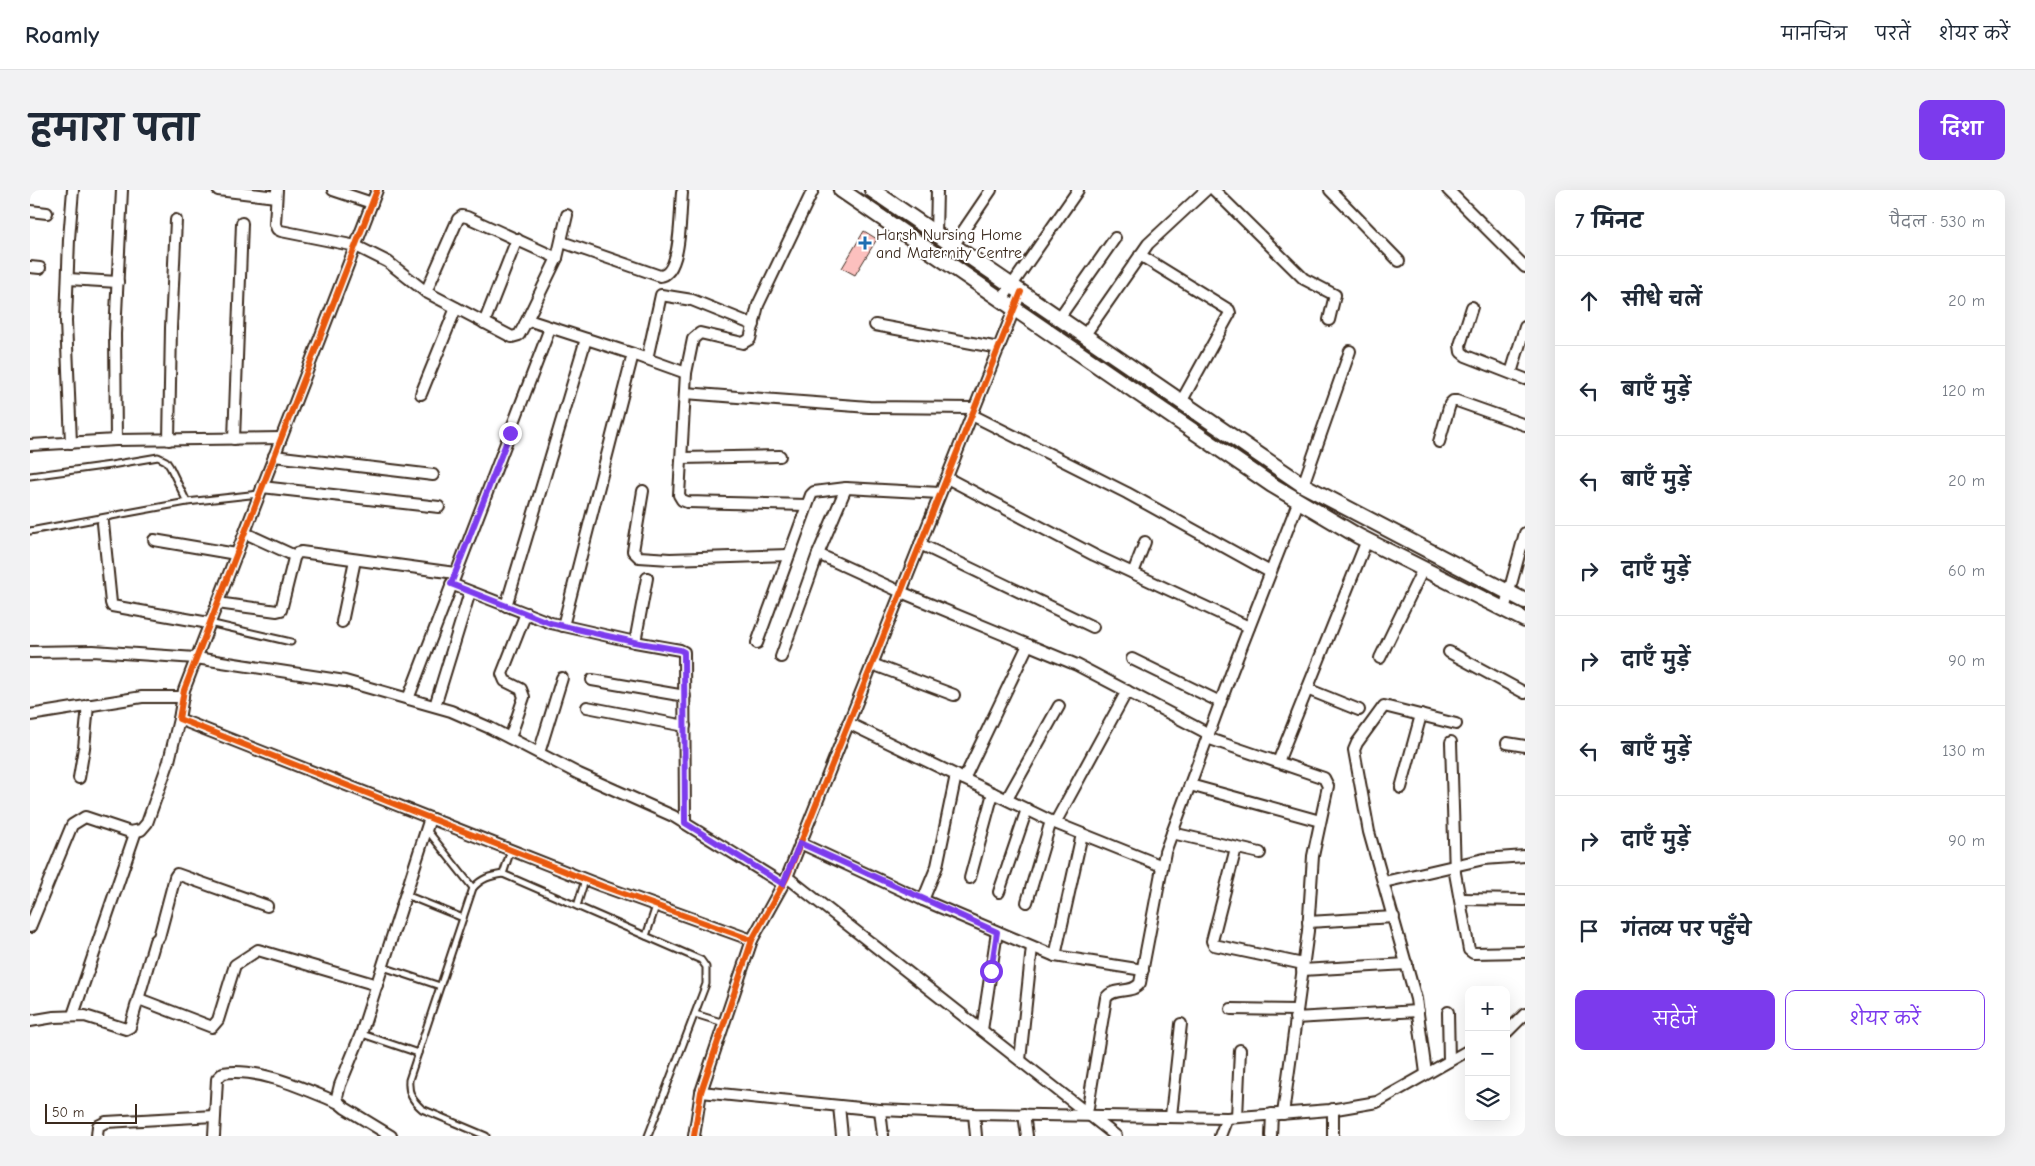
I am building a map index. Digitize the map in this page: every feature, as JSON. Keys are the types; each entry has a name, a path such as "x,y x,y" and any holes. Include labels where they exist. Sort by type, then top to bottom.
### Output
{"street":[{"path":"71,443 66,321 73,190"},
{"path":"116,440 116,334 122,190"},
{"path":"218,190 276,194 275,224 281,231 356,246 388,262 426,292 516,338 525,324 557,258 567,215"},
{"path":"333,190 372,203"},
{"path":"30,927 72,825 85,817 130,832 140,830 147,823 180,719 184,690 377,190"},
{"path":"807,505 687,502 679,496 686,373 694,339 697,334 700,334 743,343 750,339 758,305 813,190"},
{"path":"841,190 1272,485 1367,540 1525,620"},
{"path":"872,190 1303,485 1525,601"},
{"path":"936,234 937,190"},
{"path":"953,246 991,190"},
{"path":"1001,300 1016,289 1078,190"},
{"path":"1084,336 1148,244 1206,190"},
{"path":"1214,190 1304,280 1336,295 1329,320"},
{"path":"1330,190 1399,261"},
{"path":"1448,190 1525,268"},
{"path":"562,242 660,276 665,276 669,273 677,255 682,194"},
{"path":"30,211 47,213"},
{"path":"426,292 458,219 462,216 557,258"},
{"path":"169,440 170,328 176,220"},
{"path":"234,439 242,223"},
{"path":"1059,318 1115,238"},
{"path":"484,323 517,239"},
{"path":"1140,255 1230,313 1182,402"},
{"path":"68,279 118,282"},
{"path":"694,1136 701,1092 752,940 785,880 1014,310 1016,289"},
{"path":"646,359 662,295 692,300 754,325"},
{"path":"1472,307 1460,345 1461,352 1466,356 1525,379"},
{"path":"421,394 456,308"},
{"path":"525,324 531,321 686,373"},
{"path":"875,324 999,348"},
{"path":"1510,373 1525,326"},
{"path":"408,698 550,328"},
{"path":"506,606 586,339"},
{"path":"1303,485 1350,351"},
{"path":"562,626 633,354"},
{"path":"685,393 869,407 973,412 1127,493 1270,572"},
{"path":"1439,442 1450,404 1453,401 1458,401 1525,425"},
{"path":"30,445 116,440 281,438"},
{"path":"274,456 433,475"},
{"path":"682,458 780,456"},
{"path":"947,478 1094,555 1249,627"},
{"path":"757,643 807,505 814,492 846,488 940,493"},
{"path":"781,657 818,554 846,488"},
{"path":"261,490 439,507"},
{"path":"643,492 633,551 639,557 789,555"},
{"path":"1088,1114 1106,998 1112,992 1135,989 1138,986 1143,970 1162,866 1172,833 1298,500"},
{"path":"104,523 112,606 209,623"},
{"path":"1504,610 1525,532"},
{"path":"244,533 295,556"},
{"path":"154,540 236,554"},
{"path":"1278,762 1367,540"},
{"path":"1133,573 1145,542"},
{"path":"920,544 1093,627"},
{"path":"217,603 281,610 295,556 301,552 455,573"},
{"path":"818,554 901,592 1077,665 1208,736 1324,778 1328,786 1313,856 1308,922 1296,1014 1278,1114 1271,1136"},
{"path":"342,622 356,560"},
{"path":"1380,658 1423,569"},
{"path":"634,642 647,578"},
{"path":"451,584 562,626 684,652 685,823"},
{"path":"435,706 470,592"},
{"path":"510,738 524,697 521,689 505,681 502,674 526,613"},
{"path":"923,900 937,866 960,777 1028,644"},
{"path":"30,652 93,650 196,658 345,681 466,716 685,823 785,880 982,1030 1116,1136"},
{"path":"1449,652 1525,693"},
{"path":"1132,659 1220,702"},
{"path":"872,664 954,695"},
{"path":"539,753 562,678"},
{"path":"592,680 685,696"},
{"path":"1307,689 1359,710"},
{"path":"1027,902 1053,822 1127,691"},
{"path":"30,716 88,705 142,698 183,697"},
{"path":"79,778 88,705"},
{"path":"1007,800 1059,706"},
{"path":"1426,1073 1418,1011 1407,964 1369,832 1354,750 1356,743 1384,706 1456,724"},
{"path":"587,707 685,726"},
{"path":"1401,788 1421,715"},
{"path":"180,719 586,880 752,940"},
{"path":"848,723 1053,822 1162,866"},
{"path":"1451,742 1456,865 1463,927 1470,952 1525,952"},
{"path":"1507,743 1525,746"},
{"path":"1190,785 1320,821"},
{"path":"970,878 993,793"},
{"path":"999,892 1027,809"},
{"path":"339,1103 337,1098 340,1085 361,1034 430,818"},
{"path":"73,1016 136,831"},
{"path":"1172,833 1260,853"},
{"path":"1055,956 1082,834"},
{"path":"800,843 923,900 1055,956 1143,970"},
{"path":"1236,848 1212,941 1214,945 1302,967 1407,964"},
{"path":"1384,882 1498,857 1525,856"},
{"path":"30,1021 85,1016 126,1029 132,1024 177,874 267,906"},
{"path":"1461,899 1525,900"},
{"path":"1308,922 1394,917"},
{"path":"982,1030 997,932"},
{"path":"1020,1060 1032,947"},
{"path":"140,999 212,1027 218,1020 234,965 258,950 377,985"},
{"path":"1232,1009 1296,1014 1418,1011"},
{"path":"1448,1012 1449,1061"},
{"path":"1507,1031 1525,1014"},
{"path":"1171,1116 1181,1024"},
{"path":"1220,1136 1232,1117 1240,1050"},
{"path":"701,1092 880,1110 974,1114 1232,1117 1333,1109 1377,1102 1465,1052"},
{"path":"214,1136 217,1079 224,1073 230,1072 278,1080 339,1103 391,1136"},
{"path":"839,1106 842,1136"},
{"path":"1333,1109 1333,1136"},
{"path":"880,1110 883,1136"},
{"path":"974,1114 976,1136"},
{"path":"1024,1114 1027,1136"},
{"path":"97,1136 98,1126 106,1122 214,1116"}],"lane":[{"path":"30,476 158,457 166,461 170,467 187,502"},
{"path":"30,531 261,490"},
{"path":"209,623 291,642"},
{"path":"427,829 473,888"},
{"path":"504,874 511,850"},
{"path":"486,1136 422,1109 413,1101 408,1090 409,1080 473,888 479,881 490,876 504,874 701,960 706,967 706,984 648,1136"},
{"path":"577,906 586,880"},
{"path":"406,895 463,918"},
{"path":"646,936 656,906"},
{"path":"383,967 440,986"},
{"path":"695,1014 724,1023"},
{"path":"361,1034 418,1053"}],"building":[{"path":"864,231 877,239 855,275 842,268"}],"cycle path":[{"path":"377,190 184,690 179,719 602,886 752,940"},
{"path":"694,1136 701,1092 752,940 787,877 1021,292"}],"place":[{"name":"Harsh Nursing Home and Maternity Centre","path":"865,243"}],"route":[{"path":"510,433 451,584 550,623 684,652 685,823 783,884 800,843 997,932 991,971"}]}
